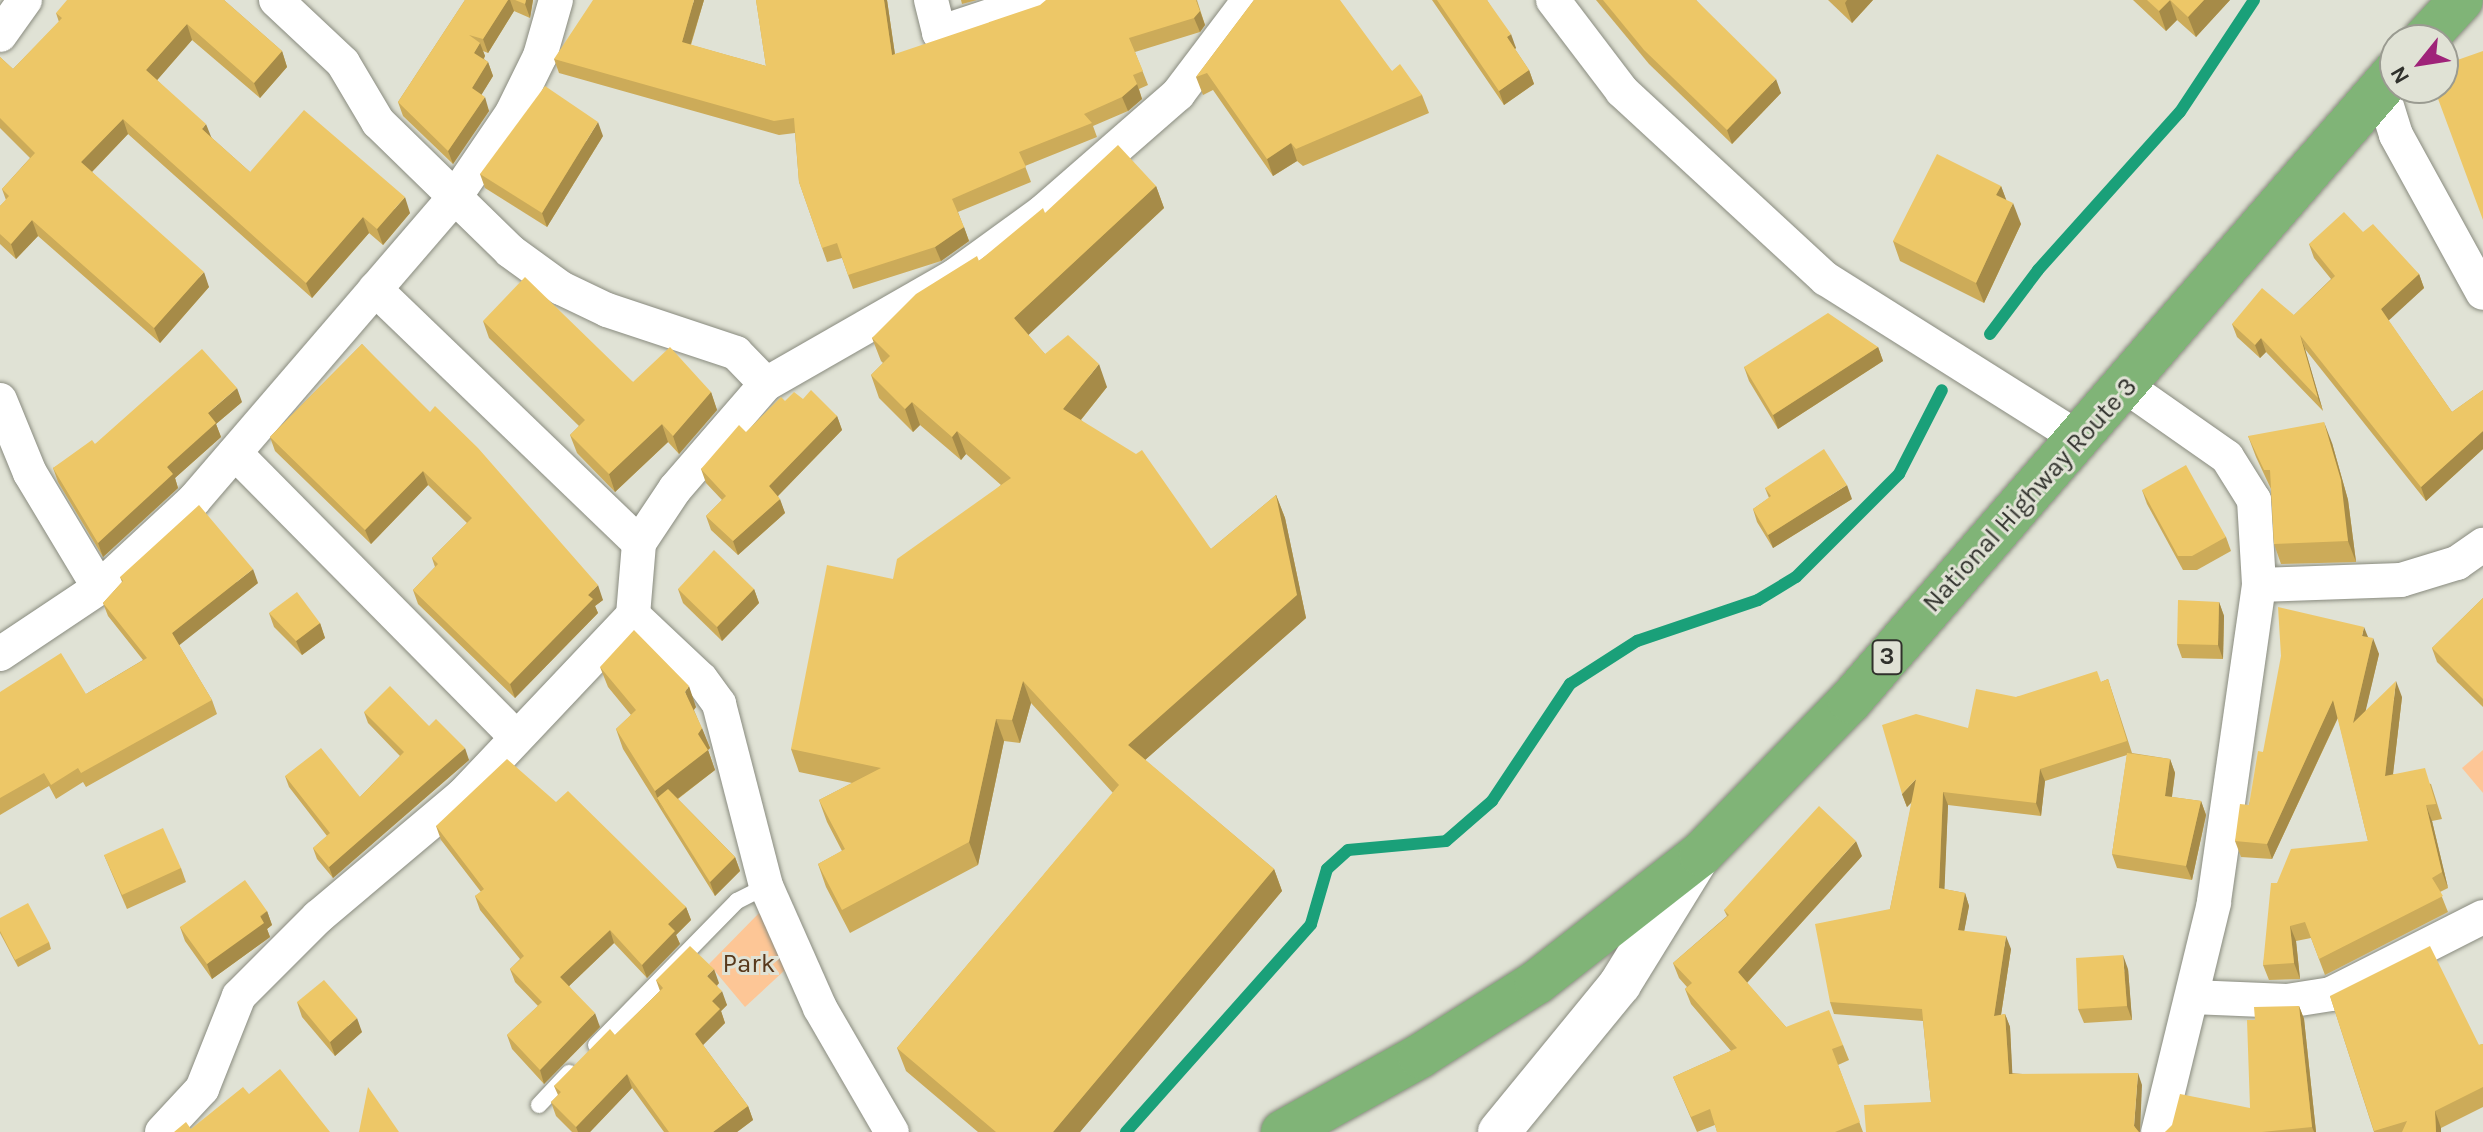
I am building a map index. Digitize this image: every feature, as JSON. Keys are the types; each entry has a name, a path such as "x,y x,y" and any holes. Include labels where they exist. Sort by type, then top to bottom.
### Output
{"highway":[{"path":"2439,24 2461,0"},
{"name":"National Highway Route 3","path":"1283,1132 1420,1056 1537,982 1701,854 1850,701 2078,438 2127,387 2379,91"}],"street":[{"path":"0,35 25,0"},
{"path":"276,0 343,63 378,122 457,194 510,251 561,288 607,310 736,353 766,384"},
{"path":"0,654 99,588 194,500 457,194 512,113 540,56 556,0"},
{"path":"931,0 939,33 1038,0"},
{"path":"162,1132 202,1089 239,996 318,917 463,795 633,615 639,543 675,489 766,384 956,275 1044,211 1178,94 1249,0"},
{"path":"1553,0 1622,91 1826,279 2078,438"},
{"path":"2391,104 2396,135 2483,293"},
{"path":"375,289 639,543"},
{"path":"2127,387 2227,457 2254,500 2259,585 2214,903 2158,1132"},
{"path":"0,400 30,473 99,588"},
{"path":"235,453 516,737"},
{"path":"2259,585 2401,580 2457,563 2483,545"},
{"path":"633,615 701,679 719,704 766,886 820,1008 892,1132"},
{"path":"1499,1132 1620,984 1701,854"},
{"path":"2192,997 2287,1001 2331,994 2483,917"}],"lane":[{"path":"539,1105 737,901 766,886"}],"green space":[{"path":"2483,750 2483,793 2462,768"},
{"name":"Park","path":"762,910 786,969 745,1007 709,964"}],"building":[{"path":"67,0 224,0 282,51 254,83 187,24 146,70 206,124 202,129 250,172 304,110 405,197 377,229 363,217 306,283 123,119 81,162 204,272 154,328 32,220 11,244 0,234 0,206 9,196 2,189 35,153 0,118 0,57 13,69 62,18 56,13"},
{"path":"465,0 508,0 483,39 469,35 480,43 474,53 488,62 472,88 485,97 448,151 398,102"},
{"path":"593,0 694,0 682,42 766,66 756,0 884,0 892,55 1040,5 1046,0 1196,0 1200,11 1194,18 1129,38 1143,71 1133,75 1137,84 1122,97 1084,114 1092,123 1019,152 1026,167 952,199 964,227 935,247 848,275 837,243 822,248 799,182 794,118 774,121 554,59"},
{"path":"1254,0 1340,0 1392,71 1400,64 1422,95 1296,149 1291,143 1267,159 1207,73 1196,77"},
{"path":"1437,0 1487,0 1511,34 1507,37 1529,70 1499,91"},
{"path":"1603,0 1696,0 1776,79 1727,130 1644,50"},
{"path":"2147,0 2170,0 2159,11"},
{"path":"2170,0 2204,0 2188,17"},
{"path":"2483,51 2483,220 2440,104 2459,104 2459,59"},
{"path":"545,86 598,122 542,213 480,174"},
{"path":"1118,145 1156,186 1014,318 1045,354 1068,335 1099,364 1063,409 1136,454 1142,450 1211,549 1276,495 1297,595 1128,745 1274,869 1053,1132 996,1132 897,1048 1119,785 1023,681 1012,720 996,719 969,842 842,910 818,864 845,849 819,800 881,768 791,749 827,565 893,579 897,559 1011,478 957,431 952,437 912,402 905,409 871,375 890,356 872,338 916,294 977,256 979,261 1043,208 1045,213"},
{"path":"1937,154 2001,186 1996,195 2013,203 1976,283 1893,241"},
{"path":"2344,212 2363,232 2373,224 2419,274 2381,309 2452,412 2483,390 2483,431 2421,487 2300,335 2318,398 2261,338 2255,345 2232,324 2262,288 2294,315 2335,276 2309,244"},
{"path":"525,277 633,382 670,347 711,392 673,436 662,424 609,474 570,435 585,420 483,321"},
{"path":"1828,313 1878,347 1773,415 1744,367"},
{"path":"362,344 430,412 435,406 478,448 598,585 588,595 593,599 510,684 413,590 438,564 432,558 472,518 423,471 365,530 270,437"},
{"path":"202,349 237,388 208,413 216,423 167,467 173,474 98,543 53,468 92,440 95,444"},
{"path":"811,390 837,416 769,486 780,499 733,541 706,516 726,496 701,469 739,425 746,432 781,397 785,401 794,392 803,399"},
{"path":"2324,422 2341,480 2348,541 2274,544 2270,470 2264,470 2248,436"},
{"path":"1824,449 1847,485 1768,535 1753,509 1771,496 1765,488"},
{"path":"2186,465 2226,537 2192,556 2178,556 2142,490"},
{"path":"199,505 253,569 172,633 212,700 81,773 78,768 51,785 44,773 0,798 0,692 61,653 86,694 147,658 103,603 123,581 120,577"},
{"path":"714,550 754,589 717,627 678,589"},
{"path":"297,592 320,623 296,641 269,613"},
{"path":"2483,598 2483,699 2432,648"},
{"path":"2178,600 2219,602 2218,645 2177,644"},
{"path":"2278,607 2364,627 2362,636 2373,638 2353,723 2396,681 2385,776 2425,768 2436,804 2426,805 2442,872 2432,878 2443,896 2319,959 2305,922 2290,926 2294,963 2263,965 2271,883 2277,883 2291,849 2368,841 2333,700 2267,844 2235,841 2240,804 2249,805 2258,751 2263,752 2281,656"},
{"path":"634,630 689,686 685,692 702,728 698,734 708,750 655,791 616,729 636,710 600,667"},
{"path":"2097,671 2101,682 2108,679 2127,741 2040,769 2036,803 1943,792 1939,888 1965,893 1958,930 2006,936 1994,1016 2005,1014 2009,1074 2138,1073 2134,1126 2139,1132 1866,1132 1864,1105 1931,1102 1922,1009 1830,1002 1815,924 1890,909 1916,779 1902,794 1882,725 1916,714 1968,728 1976,689 2016,697"},
{"path":"390,686 429,726 436,719 465,748 329,867 313,848 330,833 285,776 321,748 360,797 404,752 364,712"},
{"path":"2127,753 2170,759 2165,796 2201,801 2186,866 2112,854"},
{"path":"507,759 556,802 568,791 686,907 668,924 675,931 642,965 610,930 560,977 595,1013 540,1070 507,1035 542,1002 510,969 524,956 475,896 484,889 436,826"},
{"path":"668,789 735,857 710,882 657,798"},
{"path":"1819,806 1856,841 1738,972 1786,1027 1829,1010 1843,1045 1832,1049 1860,1122 1835,1132 1717,1132 1710,1109 1691,1117 1673,1077 1737,1048 1685,989 1692,983 1673,963 1729,915 1724,910"},
{"path":"163,828 181,868 122,895 104,855"},
{"path":"245,880 267,911 260,916 264,923 207,964 180,927"},
{"path":"28,903 49,942 15,960 0,931 0,918"},
{"path":"690,946 714,969 707,976 722,991 712,1001 720,1009 695,1034 748,1106 713,1132 669,1132 627,1074 576,1127 551,1102 561,1092 554,1086 610,1029 615,1035 663,988 656,980"},
{"path":"2430,946 2479,1045 2483,1044 2483,1087 2435,1111 2436,1132 2402,1132 2407,1121 2374,1131 2330,996"},
{"path":"2123,955 2127,1006 2078,1009 2076,958"},
{"path":"324,980 357,1018 330,1042 297,1002"},
{"path":"2299,1006 2312,1127 2262,1132 2165,1132 2172,1125 2180,1094 2250,1108 2247,1020 2255,1020 2254,1007"},
{"path":"280,1069 330,1132 174,1132 186,1122 191,1129 243,1087 249,1094"},
{"path":"368,1087 399,1132 359,1132"}],"waterway":[{"path":"1990,334 2038,270 2180,112 2254,0"},
{"path":"1126,1132 1311,924 1327,869 1348,850 1446,841 1492,801 1570,684 1637,641 1758,600 1796,577 1899,474 1942,390"}]}
